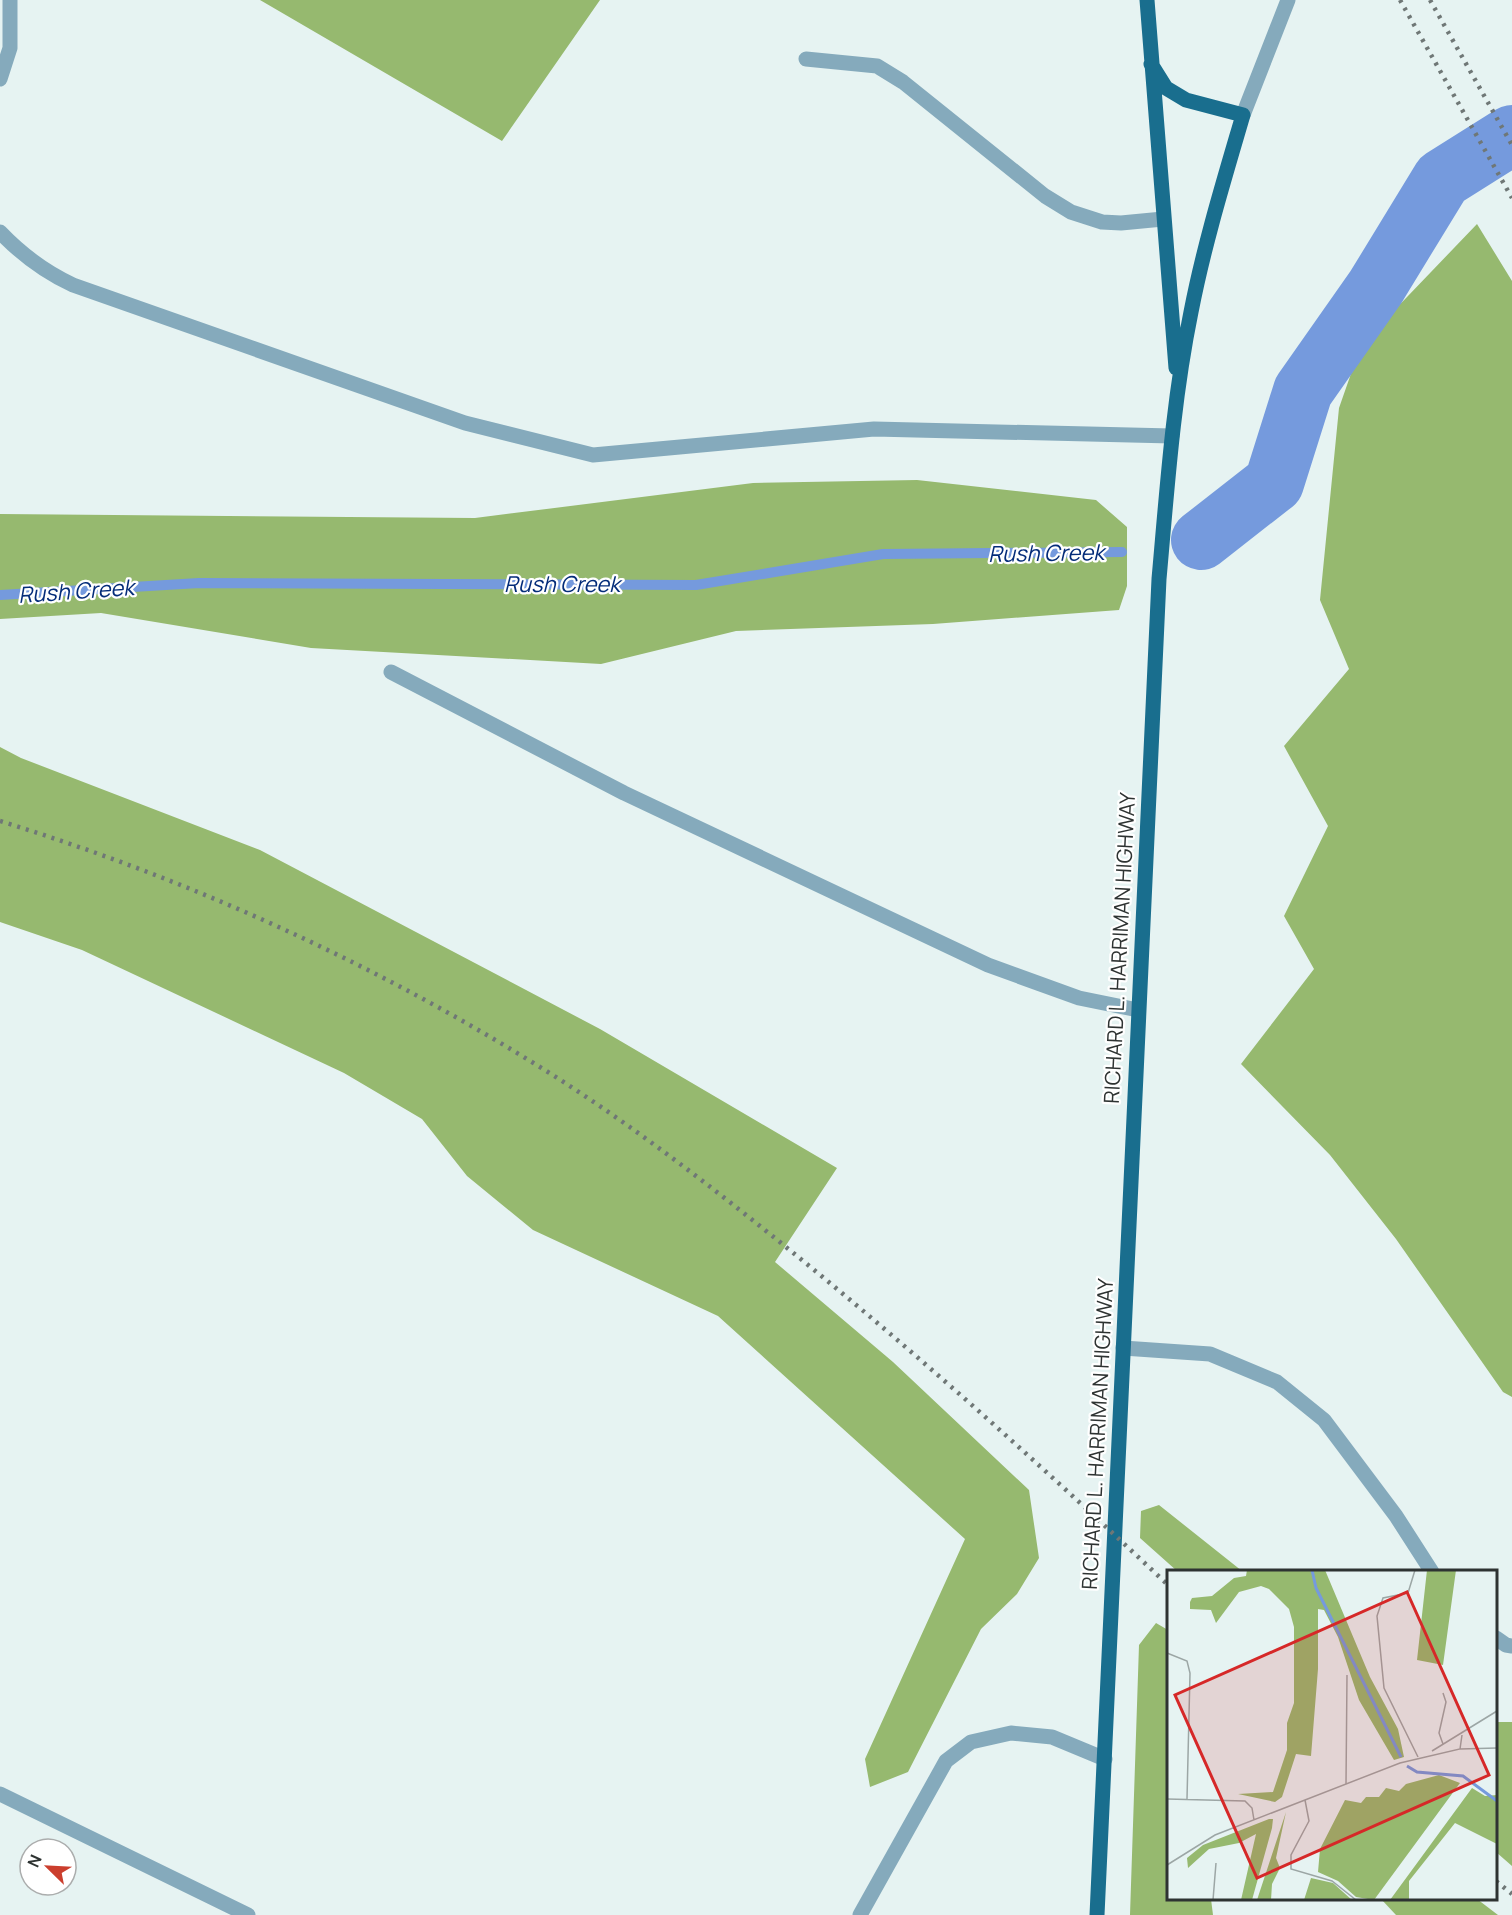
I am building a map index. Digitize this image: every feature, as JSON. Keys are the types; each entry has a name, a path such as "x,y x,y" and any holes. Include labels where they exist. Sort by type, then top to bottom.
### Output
{"main road":[{"path":"1147,0 1178,389"},
{"path":"1151,64 1166,88 1186,100 1243,115"},
{"name":"RICHARD L. HARRIMAN HIGHWAY","path":"1097,1915 1159,579 1178,389 1203,255 1243,115"}],"street":[{"path":"0,80 10,48 10,0"},
{"name":"RICHARD L. HARRIMAN HIGHWAY","path":"1243,115 1288,0"},
{"path":"806,59 877,66 903,82 1045,196 1071,212 1102,222 1121,223 1163,219"},
{"path":"0,232 19,252 54,276 73,285 465,423 593,455 874,429 1172,436"},
{"path":"391,672 624,793 988,965 1079,998 1138,1010"},
{"path":"1123,1348 1210,1354 1277,1382 1324,1420 1396,1516 1431,1570"},
{"path":"1497,1639 1506,1646 1512,1646"},
{"path":"860,1915 946,1761 971,1742 1011,1733 1052,1737 1105,1759"},
{"path":"0,1794 248,1915"}],"green space":[{"path":"260,0 600,0 502,141"},
{"path":"1477,224 1512,281 1512,1397 1503,1392 1396,1239 1330,1155 1241,1064 1314,969 1284,916 1328,826 1284,746 1349,669 1320,600 1339,408 1361,345"},
{"path":"917,480 1096,500 1127,527 1127,586 1119,610 933,624 736,631 601,664 311,648 101,613 0,619 0,514 475,518 753,483"},
{"path":"0,747 21,758 260,850 600,1029 837,1168 775,1262 893,1362 1029,1490 1039,1558 1017,1594 981,1629 908,1772 870,1787 865,1759 965,1539 718,1316 533,1230 467,1176 422,1119 344,1073 82,950 0,922"},
{"path":"1159,1505 1241,1570 1176,1570 1140,1538 1141,1511"},
{"path":"1156,1623 1167,1629 1167,1900 1211,1900 1213,1915 1130,1915 1139,1645"},
{"path":"1497,1722 1512,1722 1512,1866 1497,1853"},
{"path":"1382,1900 1478,1900 1498,1915 1396,1915"}],"waterway":[{"name":"Rush Creek","path":"1201,540 1274,483 1303,391 1376,287 1442,179 1512,135"},
{"name":"Rush Creek","path":"0,595 199,583 696,585 883,554 1122,552"}],"railway":[{"path":"1400,0 1512,198"},
{"path":"1430,0 1512,145"},
{"path":"0,821 136,868 268,922 397,985 557,1077 690,1171 835,1287 980,1412 1167,1584"},
{"path":"1497,1882 1512,1894"}]}
